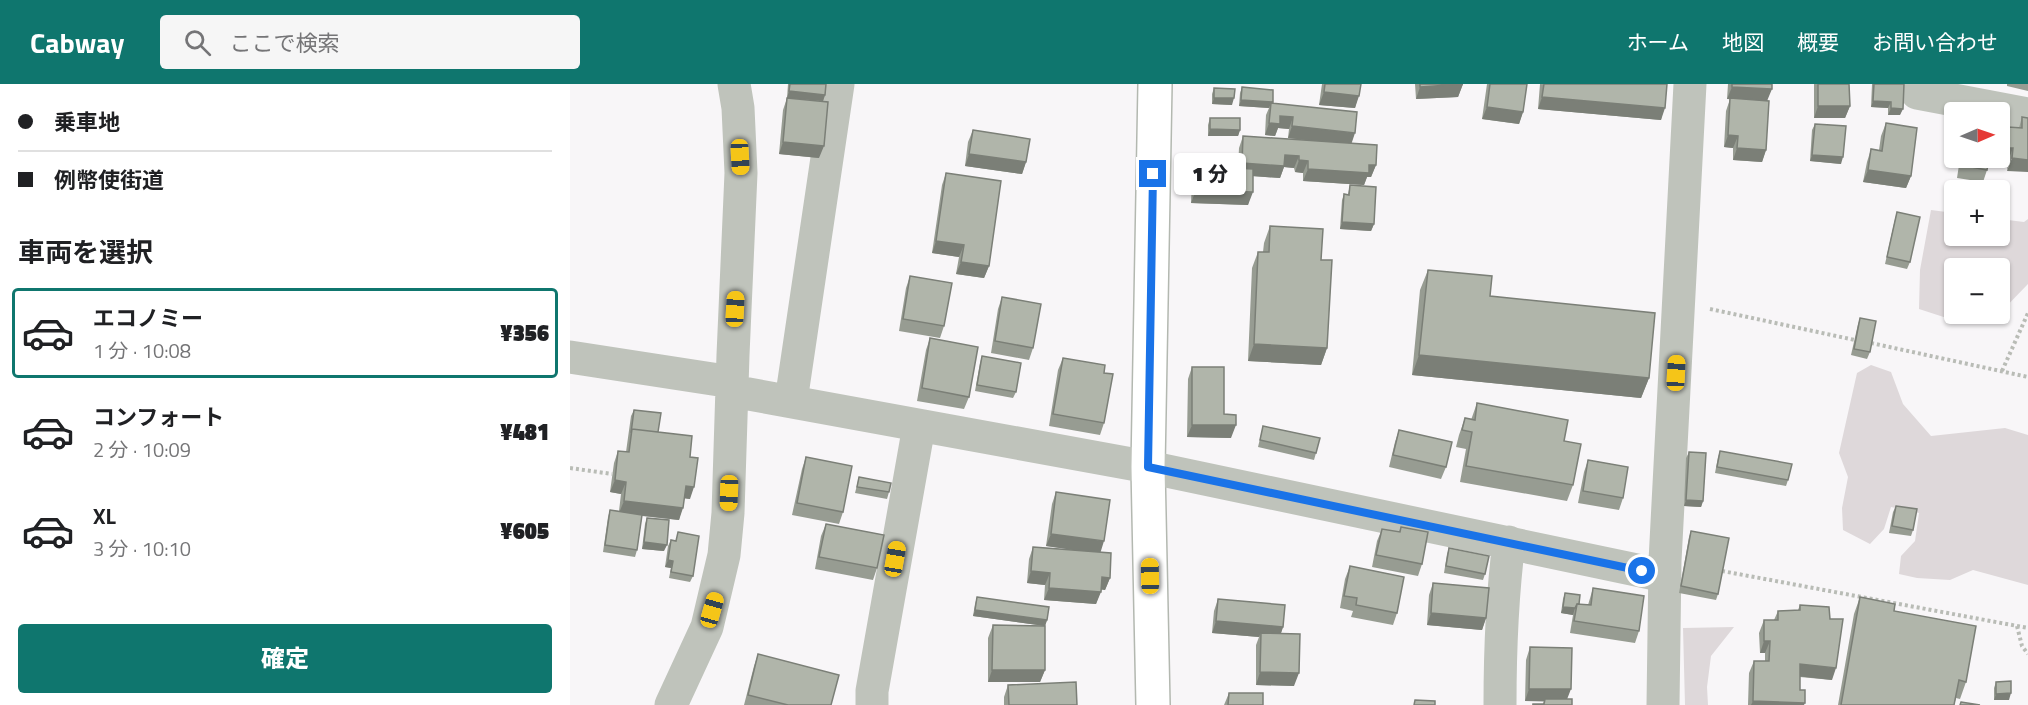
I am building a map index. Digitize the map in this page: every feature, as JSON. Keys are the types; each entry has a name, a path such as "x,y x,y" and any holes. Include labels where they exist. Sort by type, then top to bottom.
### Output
{"main road":[{"path":"1153,705 1148,467 1155,84"}],"street":[{"path":"670,705 707,627 724,555 728,513 741,173 734,84"},
{"path":"791,401 838,84"},
{"path":"1664,705 1665,576 1690,84"},
{"path":"1918,84 1917,93 2028,114"},
{"path":"570,357 732,386 791,401 919,426 1148,467 1665,576"},
{"path":"872,705 872,691 919,426"},
{"path":"1500,705 1500,636 1509,542"}],"path":[{"path":"1680,303 1855,340"},
{"path":"2002,371 2028,313"},
{"path":"1871,343 2028,377"},
{"path":"570,468 612,474"},
{"path":"1722,571 2028,628"},
{"path":"2017,626 2022,646 2028,654"}],"shaded area":[{"path":"1931,210 1944,212 1944,246 2010,246 2010,220 2024,222 2028,219 2028,284 2010,303 2010,258 1944,258 1944,317 1919,309 1920,270"},
{"path":"1871,365 1891,372 1903,404 1931,436 2005,428 2028,435 2028,585 1973,570 1950,580 1917,578 1899,574 1901,556 1915,541 1919,513 1891,507 1884,529 1870,544 1843,530 1842,508 1848,477 1839,453 1857,373"},
{"path":"1734,627 1711,656 1707,687 1708,705 1685,705 1683,628"}],"building":[{"path":"790,84 826,84 825,95 789,91"},
{"path":"1325,84 1361,84 1359,96 1324,92"},
{"path":"1420,84 1463,84 1420,87"},
{"path":"1490,84 1527,84 1523,112 1487,107"},
{"path":"1544,84 1667,84 1665,108 1542,97"},
{"path":"1732,84 1772,84 1772,89 1732,87"},
{"path":"1818,84 1849,84 1850,106 1818,106"},
{"path":"1874,84 1904,84 1903,109 1891,108 1891,102 1873,101"},
{"path":"1242,87 1273,90 1273,102 1241,100"},
{"path":"1214,88 1235,89 1234,98 1214,98"},
{"path":"787,98 828,102 824,146 783,142"},
{"path":"1730,98 1769,101 1766,150 1737,148 1738,136 1728,135"},
{"path":"1271,103 1357,112 1355,133 1292,126 1293,117 1280,116 1280,124 1269,123"},
{"path":"2022,117 2028,118 2028,160 2012,158 2013,148 2010,148 2010,127 2022,128"},
{"path":"1210,118 1240,118 1240,130 1210,129"},
{"path":"1886,123 1917,128 1911,176 1868,170 1871,149 1882,151"},
{"path":"1815,124 1846,126 1843,157 1812,155"},
{"path":"973,130 1030,139 1026,162 969,154"},
{"path":"1243,136 1377,145 1376,165 1369,165 1369,173 1308,169 1308,161 1299,160 1299,156 1285,155 1284,166 1242,163"},
{"path":"1196,166 1253,169 1253,192 1196,190"},
{"path":"946,173 1001,181 989,266 961,262 964,245 936,241"},
{"path":"1350,185 1376,187 1374,224 1342,222 1344,194 1349,195"},
{"path":"1897,212 1920,217 1910,262 1887,257"},
{"path":"1270,226 1323,229 1321,260 1332,260 1327,348 1254,344 1258,252 1269,252"},
{"path":"1428,270 1492,276 1490,296 1655,313 1649,378 1419,355"},
{"path":"910,276 952,283 944,326 903,319"},
{"path":"1002,297 1041,304 1033,348 995,341"},
{"path":"1860,318 1876,321 1870,352 1854,349"},
{"path":"930,338 978,347 969,397 922,388"},
{"path":"982,356 1021,363 1016,392 977,385"},
{"path":"1063,358 1105,365 1104,373 1113,374 1104,423 1053,414"},
{"path":"1192,367 1224,367 1224,414 1236,415 1236,425 1192,425"},
{"path":"1477,403 1568,420 1564,441 1581,444 1573,485 1466,466 1472,432 1462,430 1465,418 1475,420"},
{"path":"634,410 661,413 658,432 632,429 631,433"},
{"path":"1263,426 1320,438 1316,453 1260,440"},
{"path":"632,429 692,436 690,457 698,458 694,487 686,486 683,508 624,501 626,482 615,480 618,451 629,452"},
{"path":"1399,430 1452,442 1446,467 1393,455"},
{"path":"1720,451 1792,464 1788,480 1717,467"},
{"path":"1689,452 1706,453 1703,501 1686,500"},
{"path":"806,457 852,466 843,512 797,503"},
{"path":"1588,460 1628,467 1623,498 1583,491"},
{"path":"859,477 891,483 889,492 857,487"},
{"path":"1056,492 1110,500 1104,541 1051,534"},
{"path":"1896,506 1917,509 1913,530 1892,526"},
{"path":"610,510 642,515 637,550 605,545"},
{"path":"647,518 669,520 667,545 644,542"},
{"path":"826,524 884,535 877,568 819,557"},
{"path":"1401,527 1428,532 1422,564 1376,555 1382,529 1400,532"},
{"path":"1691,531 1729,538 1718,594 1681,586"},
{"path":"678,532 699,536 693,576 671,572 673,561 668,560 671,540 676,541"},
{"path":"1033,547 1111,553 1110,578 1102,577 1101,592 1049,588 1050,573 1031,571"},
{"path":"1449,548 1489,556 1485,574 1446,566"},
{"path":"1350,566 1404,577 1397,613 1356,605 1357,598 1344,596"},
{"path":"1433,583 1489,588 1486,618 1431,613"},
{"path":"1593,588 1644,596 1639,631 1574,621 1577,604 1591,605"},
{"path":"1565,593 1580,595 1579,604 1575,608 1563,607"},
{"path":"977,597 1049,607 1047,620 975,610"},
{"path":"1860,597 1895,604 1894,611 1976,626 1966,682 1959,680 1954,705 1841,705"},
{"path":"1218,599 1285,605 1283,627 1216,621"},
{"path":"1800,605 1829,607 1830,619 1843,619 1836,668 1800,664 1800,690 1805,690 1805,703 1753,701 1754,661 1769,661 1770,641 1764,641 1764,620 1778,620 1778,611 1800,610"},
{"path":"993,625 1045,626 1045,670 992,670"},
{"path":"1261,633 1300,634 1299,673 1260,672"},
{"path":"1530,647 1572,648 1571,689 1529,689"},
{"path":"758,654 839,675 831,705 788,705 748,695"},
{"path":"2011,681 2011,693 1996,694 1996,682"},
{"path":"1076,682 1077,705 1009,705 1008,685"},
{"path":"1229,693 1263,693 1263,705 1228,705"},
{"path":"1545,699 1572,699 1572,705 1533,705 1544,704"},
{"path":"1415,700 1435,701 1435,705 1414,705"},
{"path":"1961,702 1980,705 1960,705"}],"route":[{"path":"1153,174 1148,467 1642,571"}]}
